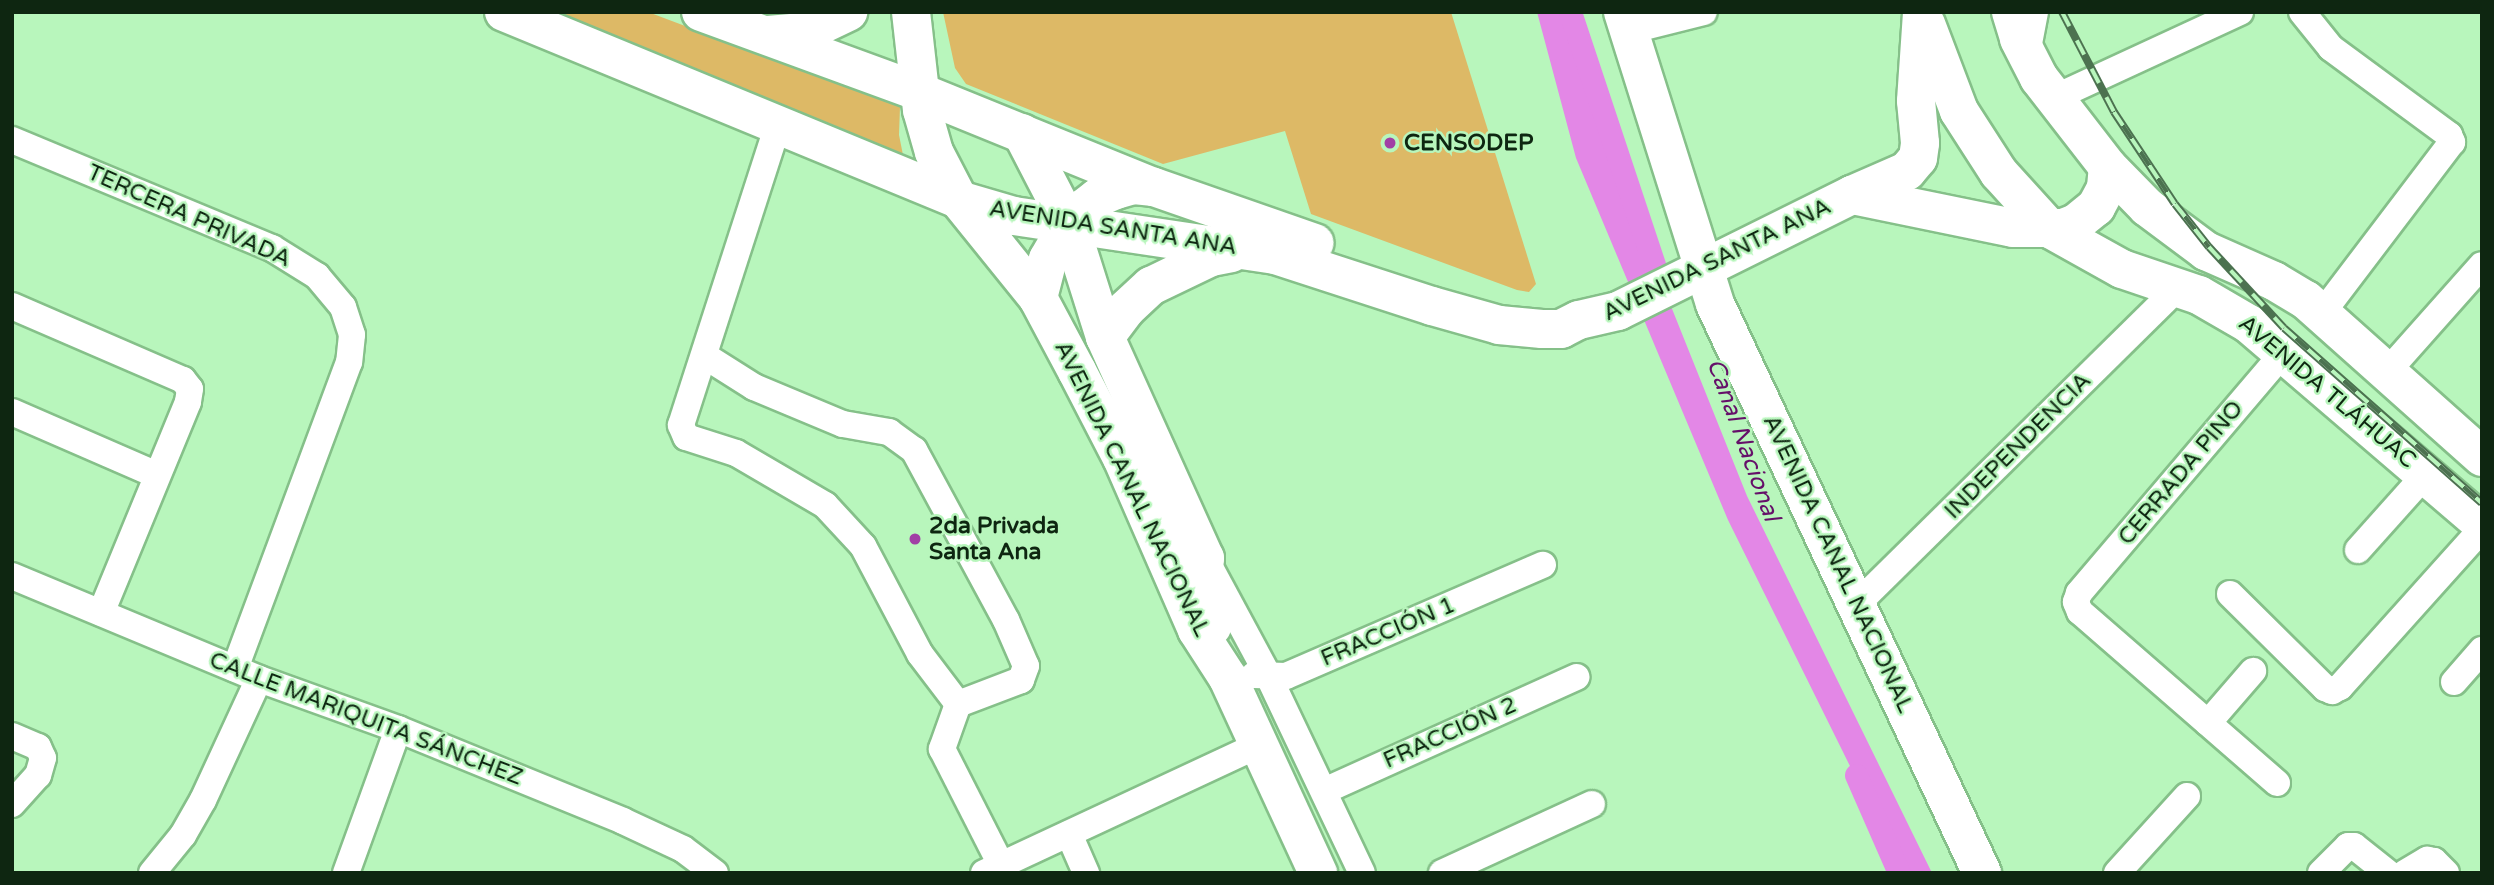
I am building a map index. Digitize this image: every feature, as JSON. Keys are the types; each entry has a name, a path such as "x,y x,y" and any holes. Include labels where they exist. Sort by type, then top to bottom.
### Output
{"main road":[{"name":"AVENIDA SANTA ANA","path":"504,12 959,200 1014,216 1070,226 1275,255 1499,325 1561,328 1579,320 1618,311 1852,194 1907,171 1918,158 1920,143 1916,101 1923,13"},
{"name":"AVENIDA SANTA ANA","path":"701,12 752,33 922,93 1154,187 1473,294 1562,312 1579,320"},
{"path":"752,33 770,35 806,32 848,12"},
{"name":"AVENIDA CANAL NACIONAL","path":"911,12 926,134 959,200 1038,298 1122,458 1198,629 1225,672 1318,873"},
{"path":"2011,12 2027,56 2054,98 2108,167 2147,207 2181,235 2232,264 2288,288 2322,313 2482,457"},
{"name":"AVENIDA TLÁHUAC","path":"1923,13 1959,111 1999,173 2050,229 2122,269 2178,288 2230,311 2283,353 2482,526"},
{"name":"AVENIDA CANAL NACIONAL","path":"1625,22 1693,275 1714,304 1982,873"},
{"name":"AVENIDA CANAL NACIONAL","path":"1022,133 1070,226 1105,338 1205,558 1202,589 1225,672"},
{"path":"1852,194 2012,228 2050,229 2076,223 2096,207 2106,188 2108,167"},
{"path":"1038,298 1048,259 1070,226 1097,198 1134,186 1154,187"},
{"path":"1105,338 1126,309 1151,286 1211,257 1244,250"}],"street":[{"path":"1625,22 1704,12"},
{"path":"2027,56 2035,12"},
{"path":"2054,98 2239,12"},
{"path":"2302,12 2331,48 2449,135 2452,142 2322,313"},
{"path":"778,125 681,425 686,437 736,453 825,505 863,546 920,653 958,704"},
{"name":"TERCERA PRIVADA","path":"12,140 272,248 317,276 343,307 352,335 349,362 235,669"},
{"path":"2386,373 2482,265"},
{"name":"INDEPENDENCIA","path":"1857,604 2178,288"},
{"path":"12,306 183,380 190,388 188,402 100,613"},
{"name":"CERRADA PINO","path":"2208,723 2080,611 2076,602 2079,593 2283,353"},
{"path":"705,356 754,387 843,424 889,432 914,450 1006,620 1026,666 1021,680 958,704 942,749 992,869 1259,746"},
{"path":"12,412 157,475"},
{"path":"2358,550 2425,475"},
{"path":"2230,594 2325,688 2332,691 2340,688 2482,526"},
{"name":"AVENIDA CANAL NACIONAL","path":"1205,558 1267,673 1362,873"},
{"name":"FRACCIÓN 1","path":"1225,672 1286,676 1543,565"},
{"name":"CALLE MARIQUITA SÁNCHEZ","path":"12,576 259,679 398,729 661,838 683,849 715,873"},
{"path":"2454,682 2482,650"},
{"path":"2253,671 2208,723 2277,783"},
{"name":"FRACCIÓN 2","path":"1324,791 1577,677"},
{"path":"152,873 183,835 203,800 259,679"},
{"path":"355,870 398,729"},
{"path":"12,736 38,747 43,758 38,775 12,804"},
{"path":"2116,873 2187,796"},
{"path":"1442,873 1592,804"},
{"path":"1069,834 1086,873"},
{"path":"2321,873 2348,846 2354,846 2388,873"},
{"path":"2404,873 2427,860 2434,861 2446,873"}],"shaded area":[{"path":"534,12 648,12 900,107 899,135 906,170"},
{"name":"CENSODEP","path":"943,12 1451,12 1536,284 1529,292 1517,290 1311,214 1285,131 1163,164 966,84 955,68"},
{"name":"Canal Nacional","path":"1537,12 1571,12 1608,149 1747,496 1932,873 1903,873 1728,520 1576,158"}],"waterway":[{"name":"Canal Nacional","path":"1570,12 1660,282"},
{"name":"Canal Nacional","path":"1856,775 1899,873"}],"railway":[{"path":"2062,12 2114,112 2175,204 2209,247 2284,328 2482,503"}],"place":[{"name":"CENSODEP","path":"1390,143"},
{"name":"2da Privada Santa Ana","path":"915,539"}]}
